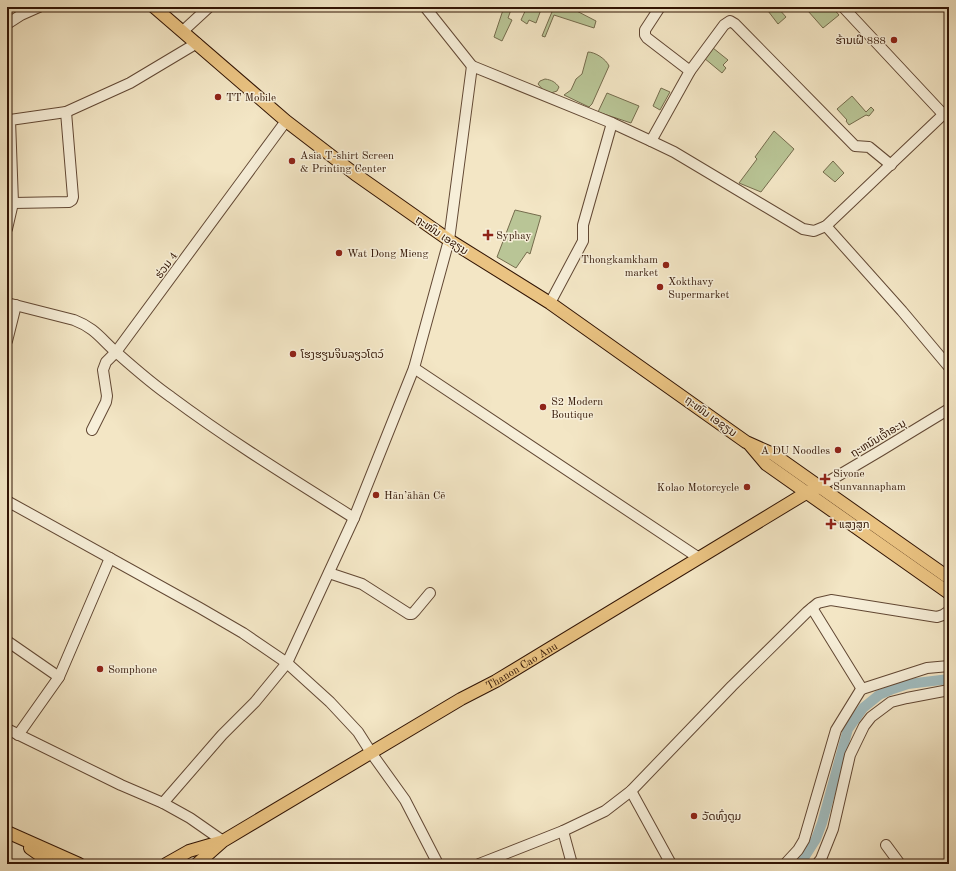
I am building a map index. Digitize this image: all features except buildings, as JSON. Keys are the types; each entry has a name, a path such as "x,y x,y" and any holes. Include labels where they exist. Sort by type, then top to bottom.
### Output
{"main road":[{"name":"ຖະໜົນ ເອຊຽນ","path":"154,7 286,121 354,174 449,240 550,303 746,442 773,454 949,578"},
{"name":"ຖະໜົນ ເອຊຽນ","path":"746,442 766,464 949,593"},
{"name":"Thanon Cao Anu","path":"197,864 223,841 372,754 806,493 819,487"},
{"path":"7,833 40,855 50,864"},
{"path":"7,833 79,864"},
{"name":"Thanon Cao Anu","path":"166,864 189,851 223,841"}],"street":[{"path":"7,24 21,15 40,7"},
{"path":"183,31 209,7"},
{"path":"425,7 472,66 612,123 674,152 803,229 814,231 826,226 946,112 843,7"},
{"path":"660,7 645,30 645,35 690,71"},
{"path":"651,141 690,71 724,25 730,21 735,24 855,146 869,147 890,165"},
{"path":"7,229 13,203 10,120 66,112 130,83 197,43"},
{"path":"163,802 222,735 256,702 287,663 354,518 414,368 449,240 472,66"},
{"path":"13,203 69,202 72,200 66,112"},
{"name":"ຮ່ວມ 4","path":"92,430 106,402 107,396 103,370 106,362 116,352 286,121"},
{"path":"550,303 583,241 583,225 612,123"},
{"path":"826,226 902,311 949,367"},
{"path":"7,341 12,304 84,324 94,330 116,352 170,397 354,518"},
{"path":"414,368 699,558"},
{"name":"ຖະຫນົນເຈົ້າອະນຸ","path":"819,487 949,409"},
{"path":"7,501 237,630 287,663 330,702 358,732 405,800 438,864"},
{"path":"18,735 59,677 110,558"},
{"path":"329,573 362,584 409,614 412,614 430,593"},
{"path":"479,864 563,831 605,811 631,792 732,686 818,603 831,600 937,617 949,611"},
{"path":"812,608 862,689"},
{"path":"7,641 59,677"},
{"path":"785,864 798,850 804,840 836,730 860,691 862,689 927,668 949,666"},
{"path":"817,864 821,859 833,829 850,755 864,726 871,717 891,702 949,690"},
{"path":"7,729 121,785 163,802 190,818 223,841"},
{"path":"631,792 671,864"},
{"path":"563,831 572,864"},
{"path":"886,845 900,864"}],"green space":[{"path":"504,7 512,7 508,18 512,20 502,41 494,37"},
{"path":"527,7 542,7 536,23 529,20 527,24 521,20"},
{"path":"554,7 569,7 596,21 594,28 554,15 545,37 542,36"},
{"path":"765,7 778,7 786,17 778,24"},
{"path":"808,7 832,7 839,15 823,28 808,11"},
{"path":"713,48 728,60 723,65 726,68 722,73 704,58"},
{"path":"588,52 600,56 609,66 592,104 589,107 564,95 571,90 576,79 582,74"},
{"path":"545,79 551,81 559,87 557,91 551,93 544,91 538,84 540,81"},
{"path":"661,88 670,92 660,110 653,106"},
{"path":"607,93 639,106 631,123 598,112"},
{"path":"852,96 866,112 871,107 874,110 869,116 866,115 849,125 846,121 847,120 837,109"},
{"path":"774,131 794,149 761,192 739,183 757,159 755,157"},
{"path":"833,161 844,173 835,182 823,172"},
{"path":"515,210 541,216 530,254 527,252 516,268 497,257"}],"waterway":[{"path":"800,864 816,839 822,823 848,729 863,708 879,695 893,689 908,684 949,679"}],"place":[{"name":"ຮ້ານເຝີ 888","path":"894,40"},
{"name":"TT Mobile","path":"218,97"},
{"name":"Asia T-shirt Screen & Printing Center","path":"292,161"},
{"name":"Syphay","path":"488,235"},
{"name":"Wat Dong Mieng","path":"339,253"},
{"name":"Thongkamkham market","path":"666,265"},
{"name":"Xokthavy Supermarket","path":"660,287"},
{"name":"ໂຮງຮຽນຈີນລຽວໂຕວ໌","path":"293,354"},
{"name":"S2 Modern Boutique","path":"543,407"},
{"name":"A DU Noodles","path":"838,450"},
{"name":"Sivone Sunvannapham","path":"825,479"},
{"name":"Kolao Motorcycle","path":"747,487"},
{"name":"Hān’āhān Cē","path":"376,495"},
{"name":"ແສງສູກ","path":"831,524"},
{"name":"Somphone","path":"100,669"},
{"name":"ວັດທົ່ງຕູມ","path":"694,816"}]}
